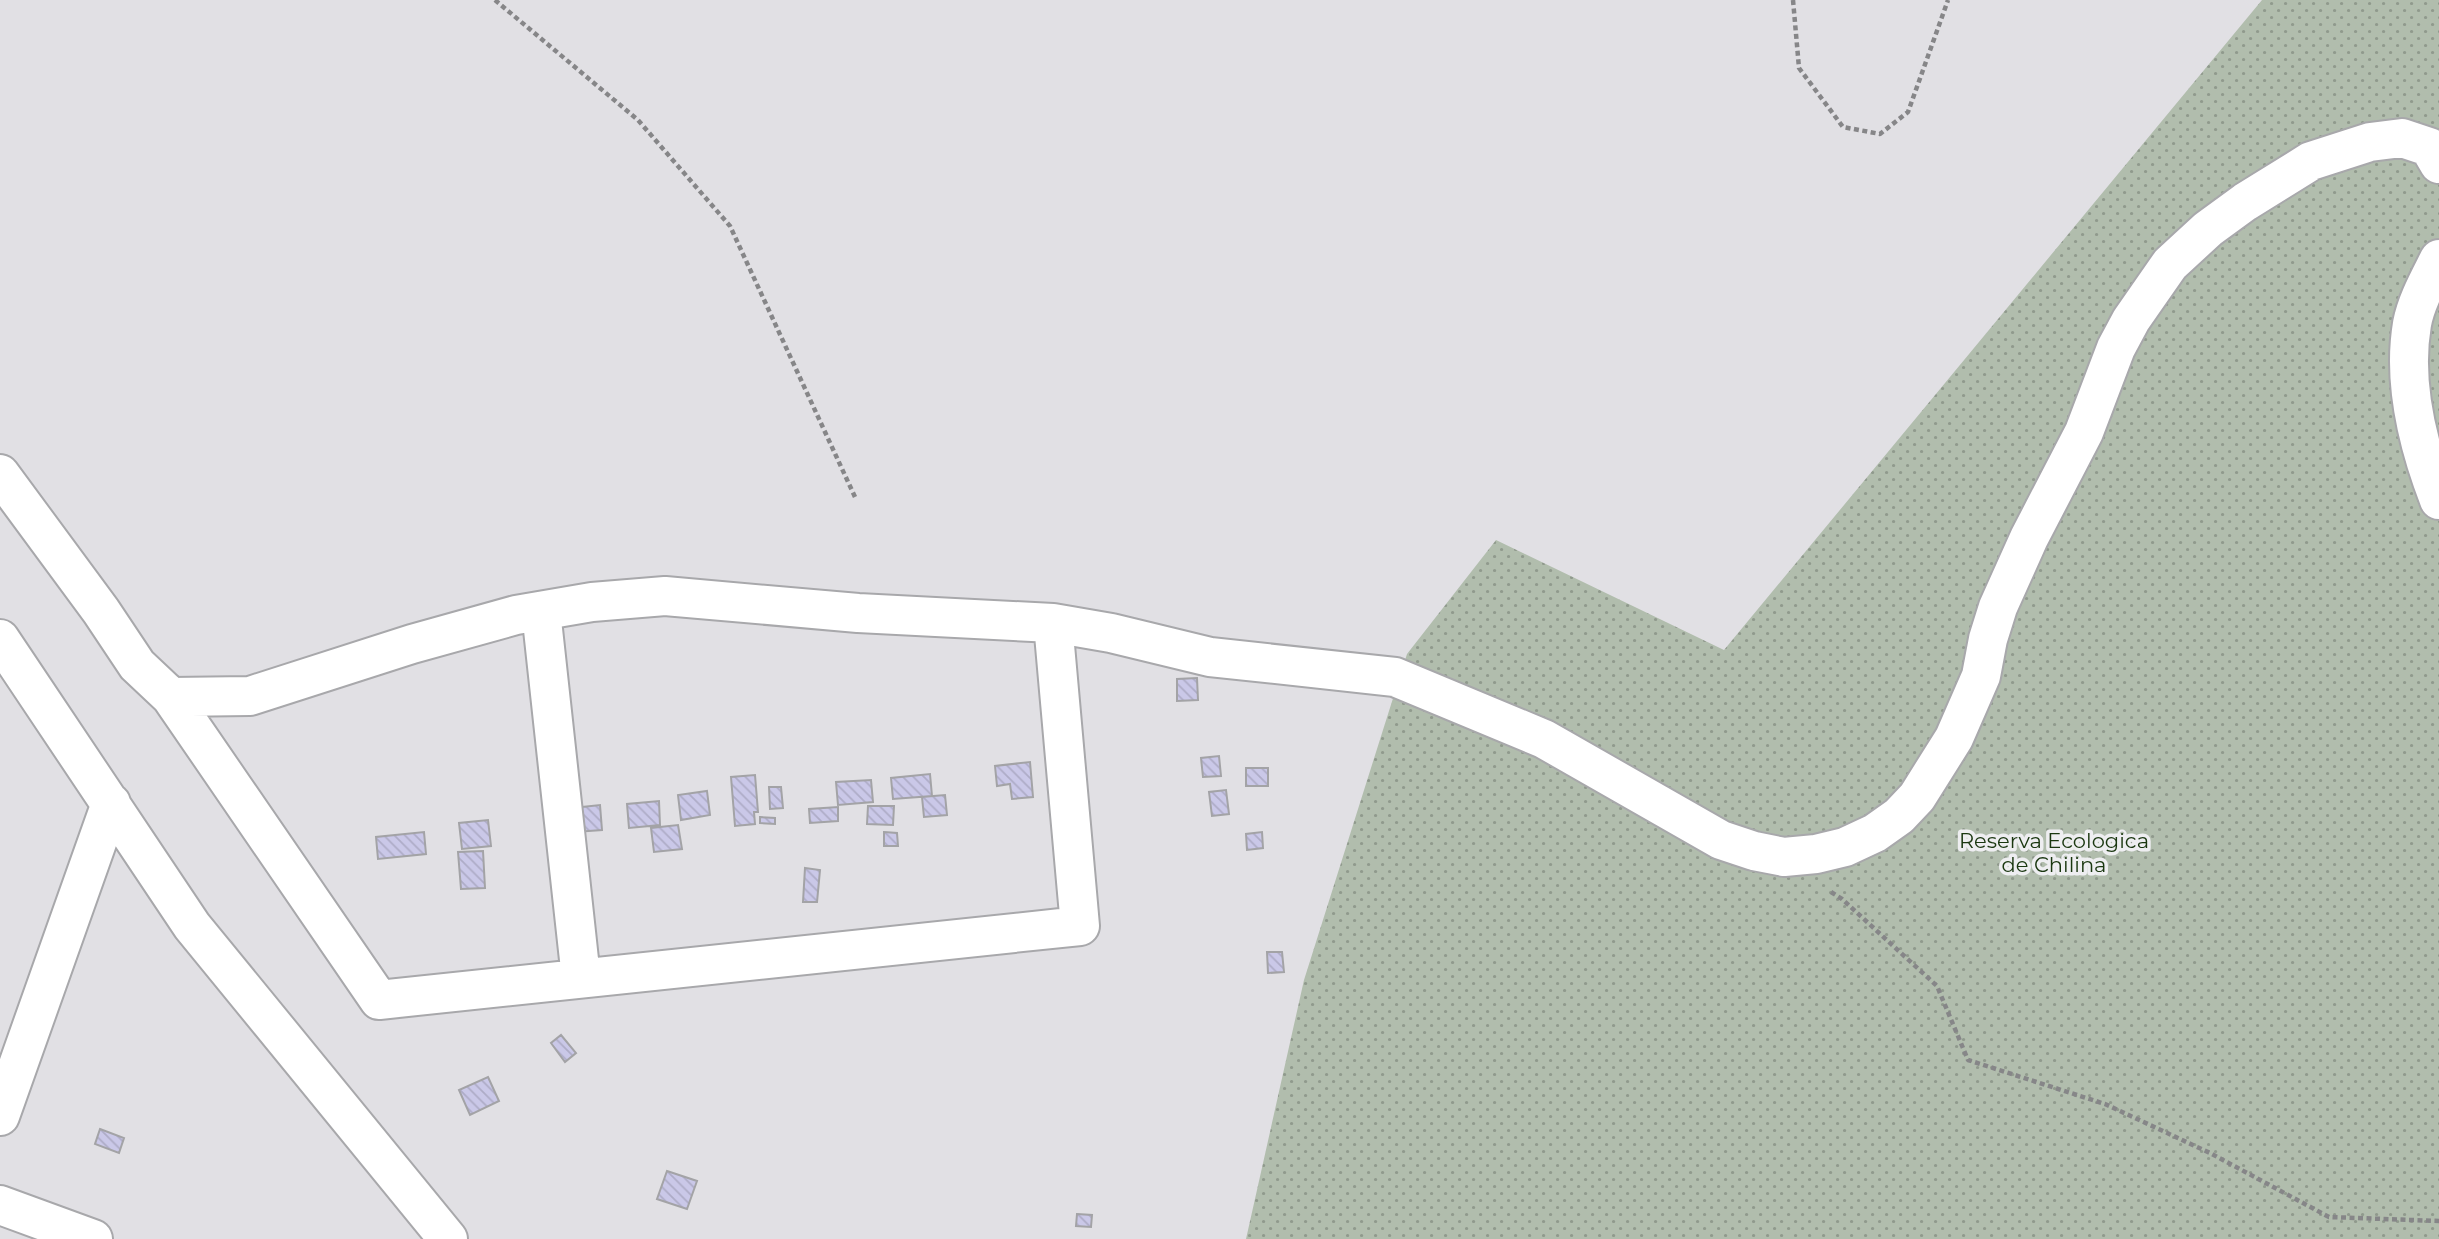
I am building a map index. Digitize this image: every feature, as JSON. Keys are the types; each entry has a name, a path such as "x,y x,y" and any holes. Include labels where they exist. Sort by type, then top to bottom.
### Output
{"street":[{"path":"172,697 250,696 412,644 516,615 592,602 664,596 858,613 1053,623 1111,633 1210,657 1395,677 1544,739 1721,840 1784,857 1816,854 1845,847 1875,834 1899,816 1917,797 1954,738 1981,676 1998,607 2029,538 2084,432 2116,348 2131,320 2170,264 2208,229 2245,202 2312,161 2370,142 2402,138 2436,147"},
{"path":"2439,259 2412,322 2410,353 2415,418 2423,458 2439,500"},
{"path":"0,474 101,611 137,665 172,697 379,1000 1080,926 1053,623"},
{"path":"541,611 581,978"},
{"path":"0,639 192,926 448,1239"},
{"path":"0,1116 111,803"},
{"path":"0,1205 93,1239"}],"path":[{"path":"495,0 638,120 730,226 855,497"},
{"path":"1793,0 1799,68 1843,127 1880,134 1908,112 1948,0"},
{"path":"1821,886 1842,899 1937,986 1968,1060 2105,1104 2210,1153 2329,1217 2439,1221"}],"green space":[{"name":"Reserva Ecologica de Chilina","path":"2262,0 2439,0 2439,1239 1246,1239 1304,980 1407,654 1496,540 1724,650"}],"building":[{"path":"1197,678 1198,700 1177,701 1177,679"},
{"path":"1219,756 1221,776 1203,777 1201,758"},
{"path":"1030,762 1033,797 1012,799 1010,784 997,786 995,766"},
{"path":"1246,768 1268,768 1268,786 1246,786"},
{"path":"930,774 932,796 893,799 891,778"},
{"path":"755,775 758,812 754,812 755,824 735,826 731,777"},
{"path":"871,780 873,802 838,805 836,782"},
{"path":"769,787 781,787 783,808 770,809"},
{"path":"1226,790 1229,814 1212,816 1209,792"},
{"path":"707,791 710,815 681,820 678,795"},
{"path":"945,795 947,815 924,817 922,797"},
{"path":"659,801 660,825 629,828 627,804"},
{"path":"600,805 602,830 575,832 573,808"},
{"path":"868,806 894,806 893,825 867,824"},
{"path":"838,807 838,821 810,823 809,809"},
{"path":"760,817 775,818 775,824 760,823"},
{"path":"488,820 491,846 462,849 459,823"},
{"path":"678,825 682,849 654,852 651,828"},
{"path":"424,832 426,854 378,859 376,837"},
{"path":"884,832 897,833 898,846 884,846"},
{"path":"1262,832 1263,848 1247,850 1246,834"},
{"path":"483,851 485,888 461,889 458,852"},
{"path":"805,868 820,870 817,902 803,902"},
{"path":"1267,952 1282,952 1284,972 1268,973"},
{"path":"561,1035 576,1053 565,1062 551,1043"},
{"path":"488,1077 499,1101 470,1115 459,1090"},
{"path":"100,1129 124,1138 119,1153 95,1144"},
{"path":"667,1171 697,1181 687,1209 657,1199"},
{"path":"1077,1214 1092,1215 1091,1227 1076,1226"}]}
